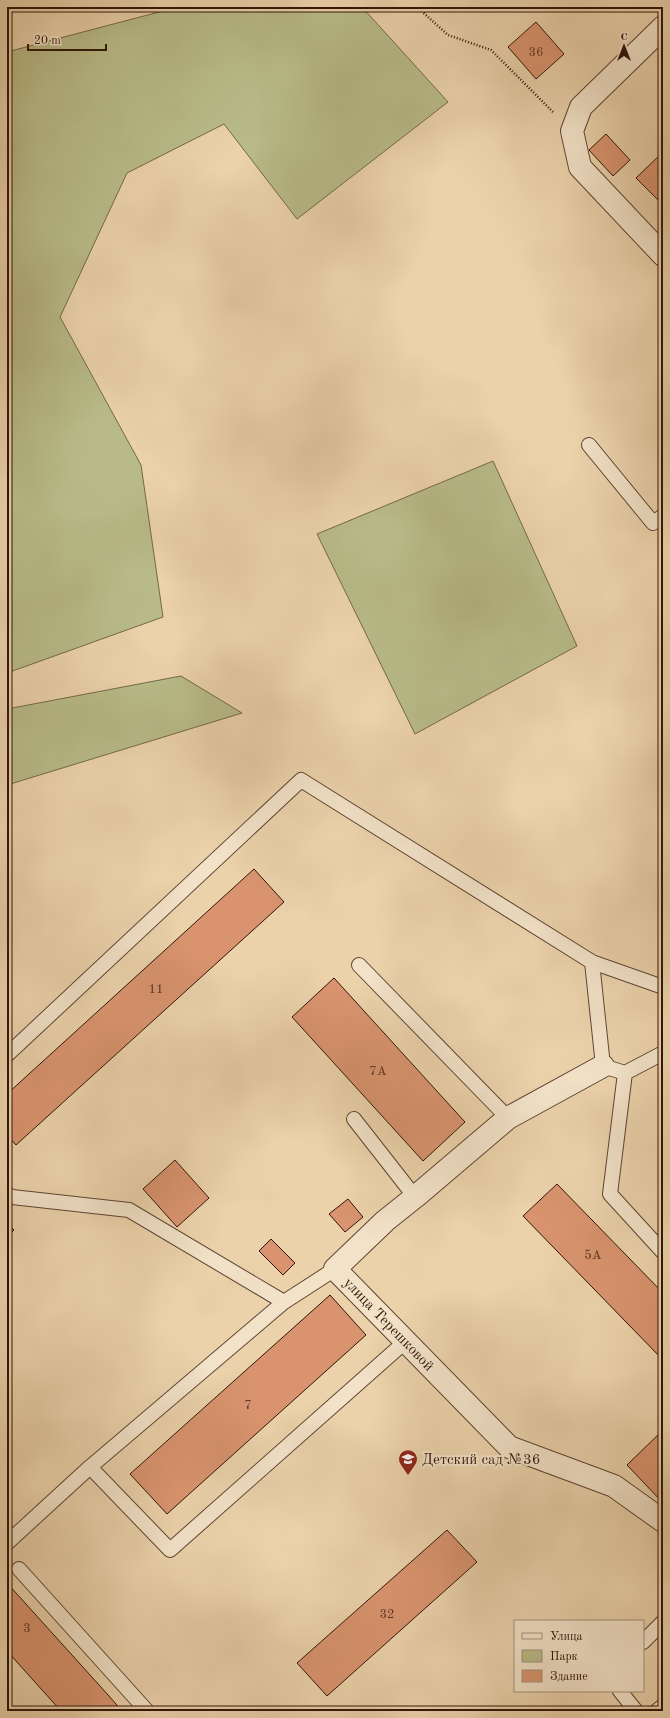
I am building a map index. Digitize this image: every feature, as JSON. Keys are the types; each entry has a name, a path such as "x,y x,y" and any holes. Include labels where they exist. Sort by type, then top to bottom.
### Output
{"street":[{"path":"663,27 581,107 572,131 580,167 663,255"},
{"name":"улица Терешковой","path":"603,1066 508,1118 385,1221 335,1269 509,1447 614,1486 663,1520"}],"lane":[{"path":"589,445 653,523 663,516"},
{"path":"7,1054 301,780 592,962 663,986"},
{"path":"592,962 603,1066 625,1073 663,1053"},
{"path":"359,965 508,1118"},
{"path":"625,1073 610,1194 663,1252"},
{"path":"354,1119 415,1197"},
{"path":"7,1194 12,1198 129,1210 284,1302"},
{"path":"7,1543 90,1467 284,1302 335,1269"},
{"path":"90,1467 170,1550 406,1341"},
{"path":"19,1569 147,1711"},
{"path":"644,1641 663,1622"},
{"path":"621,1692 636,1711"},
{"path":"658,1711 663,1706"}],"path":[{"path":"417,7 448,35 491,50 572,131"}],"green space":[{"path":"178,7 362,7 448,102 297,219 224,124 127,173 60,317 141,465 163,617 7,673 7,52"},
{"path":"493,461 577,646 415,734 317,534"},
{"path":"181,676 242,713 7,785 7,709"}],"building":[{"path":"536,22 564,54 536,79 508,47"},
{"path":"606,134 630,160 613,176 589,150"},
{"path":"663,152 663,205 636,178"},
{"path":"254,869 284,902 16,1145 7,1135 7,1094"},
{"path":"334,978 465,1122 423,1161 292,1017"},
{"path":"175,1160 209,1198 177,1227 143,1189"},
{"path":"557,1184 663,1293 663,1360 523,1216"},
{"path":"348,1199 363,1217 345,1232 329,1214"},
{"path":"7,1223 14,1230 7,1237"},
{"path":"271,1239 295,1263 283,1275 259,1251"},
{"path":"330,1295 366,1335 167,1514 130,1474"},
{"path":"663,1430 663,1503 627,1465"},
{"path":"447,1530 477,1562 327,1696 297,1663"},
{"path":"7,1583 122,1711 61,1711 7,1651"},
{"path":"397,1706 401,1711 391,1711"}],"place":[{"name":"Детский сад №36","path":"408,1476"}]}
